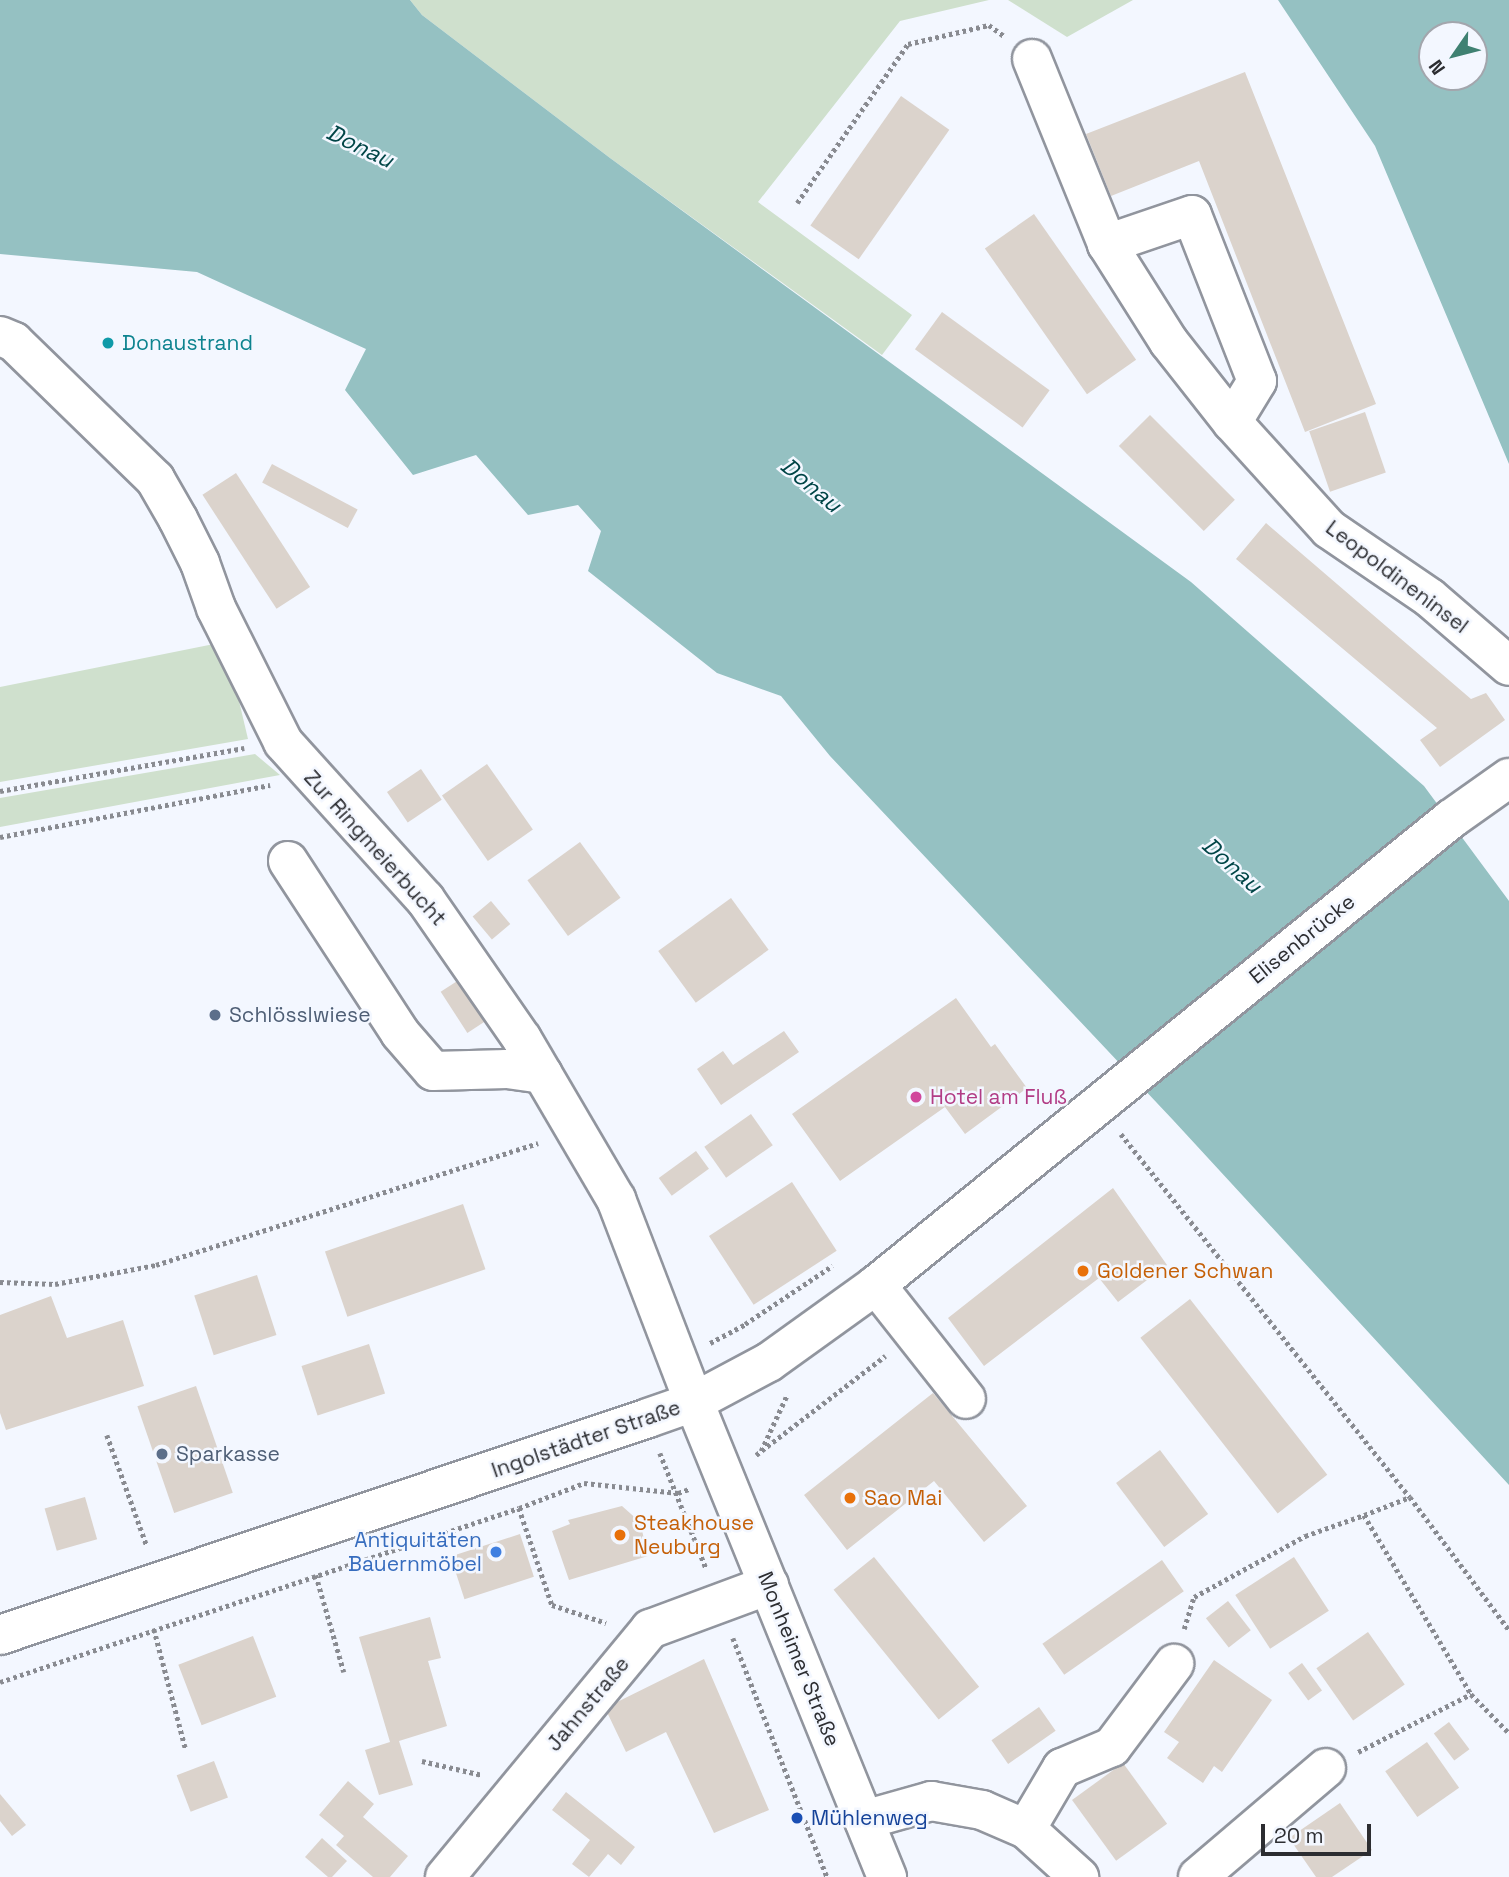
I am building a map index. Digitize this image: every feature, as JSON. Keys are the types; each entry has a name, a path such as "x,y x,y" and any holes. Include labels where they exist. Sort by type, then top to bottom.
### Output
{"street":[{"name":"Leopoldineninsel","path":"1032,58 1107,244 1169,342 1232,422 1329,529 1430,598 1509,666"},
{"path":"1107,244 1192,215 1257,381 1232,422"},
{"name":"Zur Ringmeierbucht","path":"7,339 155,479 189,541 216,608 283,742 425,899 449,930 543,1074 616,1199 694,1402"},
{"name":"Elisenbrücke","path":"1106,1115 1451,819 1509,778"},
{"path":"288,862 400,1032 433,1071 507,1069 543,1074"},
{"name":"Ingolstädter Straße","path":"0,1635 694,1402 769,1362 1106,1115"},
{"path":"876,1284 966,1399"},
{"name":"Monheimer Straße","path":"694,1402 887,1877"},
{"name":"Jahnstraße","path":"446,1877 650,1629 769,1585"},
{"path":"1026,1829 1062,1768 1112,1746 1174,1664"},
{"path":"1198,1877 1326,1768"},
{"path":"864,1820 931,1801 982,1810 1026,1829 1079,1877"}],"path":[{"path":"797,203 908,44 989,25 1032,58"},
{"path":"0,791 283,742"},
{"path":"0,837 312,777"},
{"path":"1106,1115 1410,1497 1509,1630"},
{"path":"0,1282 55,1283 156,1265 577,1130"},
{"path":"760,1453 914,1334"},
{"path":"107,1435 151,1585 154,1630 186,1750"},
{"path":"0,1682 519,1508 584,1483 678,1493"},
{"path":"1174,1664 1194,1597 1305,1536 1410,1497"},
{"path":"519,1508 552,1605 646,1635"},
{"path":"1364,1516 1471,1694 1509,1733"},
{"path":"307,1534 316,1576 344,1672"},
{"path":"1326,1768 1471,1694"},
{"path":"422,1762 522,1784"}],"shaded area":[{"path":"410,0 989,0 900,21 758,202 912,315 882,355 610,158 422,15"},
{"path":"1008,0 1133,0 1067,37"},
{"path":"214,644 239,701 248,739 0,782 0,687"},
{"path":"255,754 280,775 0,827 0,798"}],"water":[{"name":"Donau","path":"0,0 410,0 422,15 610,158 1191,582 1424,786 1509,901 1509,1485 1173,1120 830,756 781,696 717,673 588,571 601,531 578,505 528,515 476,455 413,475 345,390 366,349 197,272 0,254"},
{"path":"1278,0 1509,0 1509,464 1375,146"}],"building":[{"path":"1245,72 1376,404 1305,432 1199,161 1111,196 1086,134"},
{"path":"901,96 949,130 859,259 810,225"},
{"path":"1034,214 1136,360 1087,394 985,248"},
{"path":"942,312 1050,390 1023,427 915,349"},
{"path":"1365,412 1386,473 1330,492 1309,431"},
{"path":"1150,415 1235,500 1204,531 1119,446"},
{"path":"272,464 358,510 348,528 262,483"},
{"path":"236,473 310,587 277,609 202,495"},
{"path":"1266,523 1471,699 1486,693 1505,720 1440,767 1420,740 1437,728 1236,559"},
{"path":"487,764 533,830 488,861 442,796"},
{"path":"421,769 442,800 408,823 387,792"},
{"path":"580,842 621,898 568,936 527,880"},
{"path":"731,898 769,950 696,1003 658,951"},
{"path":"491,901 510,924 492,939 473,916"},
{"path":"465,976 492,1017 467,1033 441,992"},
{"name":"Hotel am Fluß","path":"956,998 991,1047 995,1044 1027,1088 965,1134 945,1107 840,1181 792,1114"},
{"path":"784,1031 799,1052 721,1105 697,1069 723,1051 733,1065"},
{"path":"751,1114 773,1145 726,1178 704,1147"},
{"path":"696,1151 709,1169 672,1196 659,1178"},
{"path":"792,1182 837,1251 754,1305 709,1236"},
{"name":"Goldener Schwan","path":"1113,1188 1167,1265 1118,1302 1099,1278 984,1366 948,1318"},
{"path":"463,1204 485,1269 347,1317 325,1252"},
{"path":"257,1275 276,1335 214,1355 194,1295"},
{"path":"51,1296 67,1338 123,1320 144,1386 6,1430 0,1413 0,1315"},
{"path":"1190,1299 1327,1475 1278,1514 1140,1338"},
{"path":"369,1344 385,1393 318,1415 301,1366"},
{"path":"196,1386 233,1493 174,1513 137,1406"},
{"path":"933,1393 1027,1506 984,1542 934,1481 847,1550 804,1495"},
{"path":"1160,1450 1208,1514 1164,1547 1116,1483"},
{"path":"85,1497 97,1539 57,1551 45,1509"},
{"path":"622,1506 640,1522 648,1556 569,1580 552,1531 570,1524 568,1520"},
{"path":"520,1534 534,1577 464,1599 451,1557"},
{"path":"874,1557 979,1687 939,1720 834,1590"},
{"path":"1294,1557 1329,1611 1270,1649 1235,1595"},
{"path":"1162,1560 1184,1591 1064,1675 1042,1644"},
{"path":"1228,1601 1251,1630 1229,1647 1206,1618"},
{"path":"430,1617 441,1658 428,1661 447,1726 399,1741 413,1785 379,1795 365,1750 390,1742 359,1637"},
{"path":"1368,1632 1405,1684 1353,1721 1316,1668"},
{"path":"253,1636 276,1697 202,1725 178,1665"},
{"path":"704,1659 769,1810 714,1833 666,1732 626,1752 605,1708"},
{"path":"1214,1660 1272,1700 1222,1772 1214,1766 1203,1783 1167,1758 1179,1742 1164,1732"},
{"path":"1302,1663 1322,1691 1308,1700 1288,1673"},
{"path":"1039,1707 1056,1731 1008,1764 991,1740"},
{"path":"1449,1722 1469,1749 1454,1761 1434,1733"},
{"path":"1427,1742 1459,1788 1417,1817 1385,1771"},
{"path":"214,1761 228,1797 191,1812 177,1775"},
{"path":"1123,1763 1167,1824 1116,1861 1072,1800"},
{"path":"348,1781 374,1804 363,1817 408,1856 390,1877 373,1877 336,1845 344,1836 319,1815"},
{"path":"566,1792 635,1847 621,1865 608,1854 589,1877 572,1864 590,1840 552,1810"},
{"path":"0,1794 26,1825 12,1836 0,1821"},
{"path":"1340,1803 1372,1850 1332,1877 1316,1877 1289,1838"},
{"path":"322,1838 347,1861 332,1877 328,1877 305,1857"}],"place":[{"name":"Donaustrand","path":"108,343"},
{"name":"Schlösslwiese","path":"215,1015"},
{"name":"Hotel am Fluß","path":"916,1097"},
{"name":"Goldener Schwan","path":"1083,1271"},
{"name":"Sparkasse","path":"162,1454"},
{"name":"Sao Mai","path":"850,1498"},
{"name":"Steakhouse Neuburg","path":"620,1535"},
{"name":"Antiquitäten Bauernmöbel","path":"496,1552"},
{"name":"Mühlenweg","path":"797,1818"}]}
